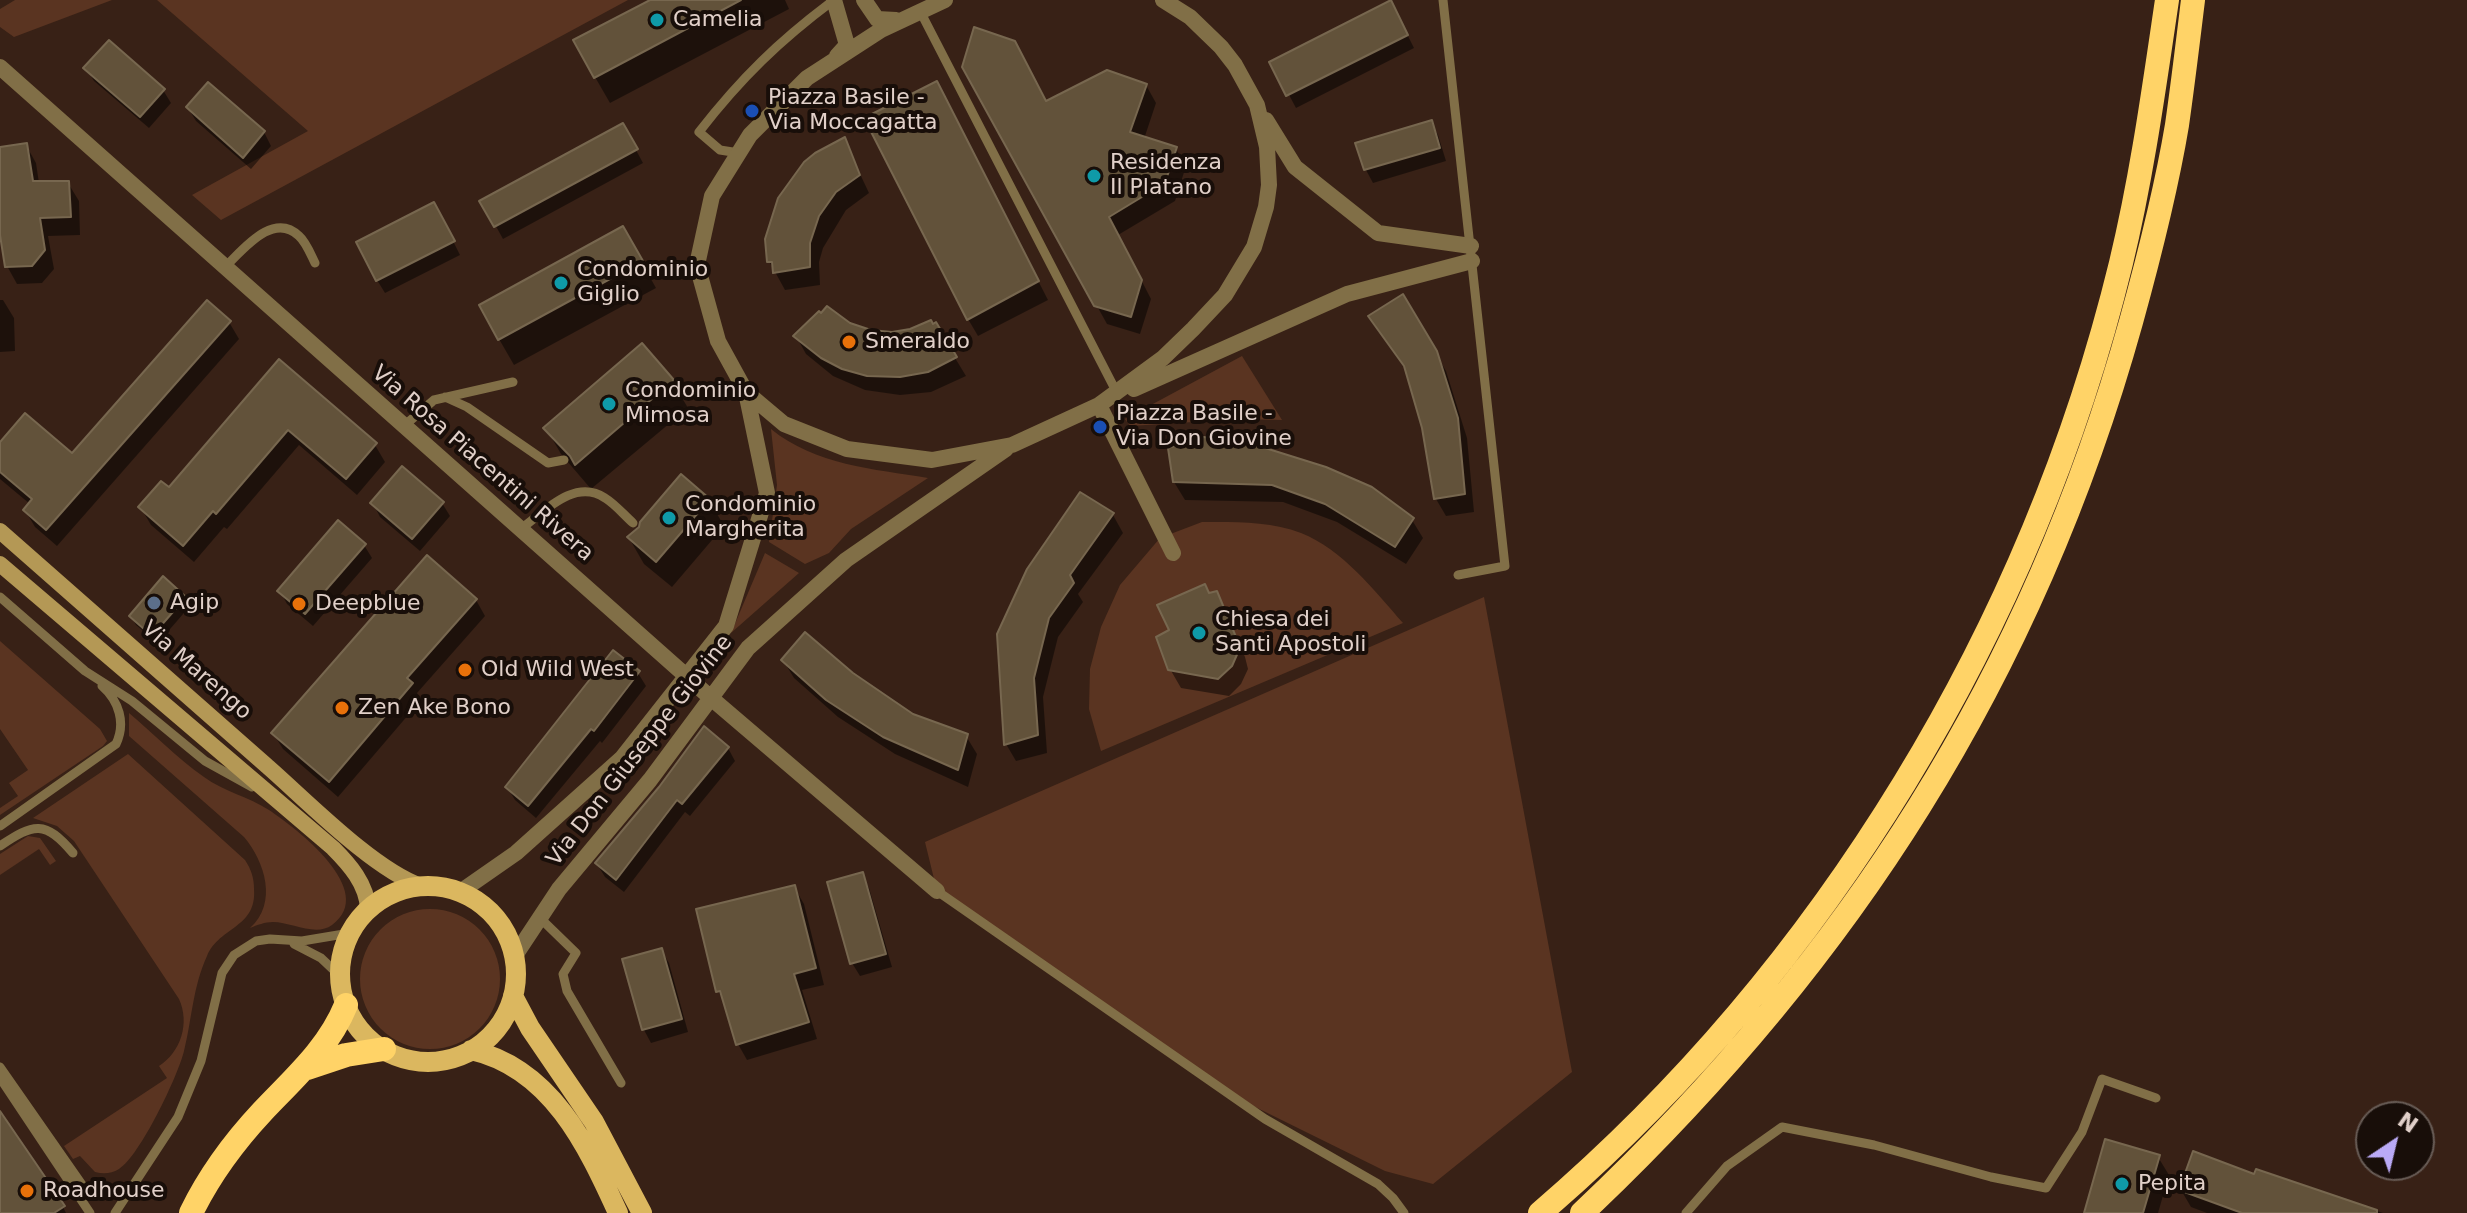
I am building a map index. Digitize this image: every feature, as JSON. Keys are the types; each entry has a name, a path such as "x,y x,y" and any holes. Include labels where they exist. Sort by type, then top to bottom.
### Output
{"highway":[{"path":"1540,1213 1625,1135 1700,1057 1763,983 1822,906 1887,810 1947,712 2001,606 2048,496 2087,380 2120,264 2149,124 2167,0"},
{"path":"1582,1213 1647,1151 1721,1072 1784,998 1845,920 1970,725 2018,629 2077,491 2113,388 2146,269 2176,127 2193,0"},
{"path":"191,1213 220,1164 246,1130 307,1068 338,1023 346,1005"},
{"path":"307,1068 346,1055 384,1049"}],"main road":[{"name":"Via Marengo","path":"0,531 360,847 400,876 421,886"},
{"path":"0,564 345,860 360,882 368,909"},
{"path":"421,886 438,886 460,892 491,913 504,930 514,957 513,996 496,1029 471,1050 453,1058 422,1061 399,1056 384,1049 358,1027 346,1005 340,976 342,955 350,933 368,909 392,893 421,886"},
{"path":"513,996 530,1028 594,1122 642,1213"},
{"path":"471,1050 498,1058 518,1069 535,1081 557,1104 586,1148 618,1213"}],"street":[{"path":"833,61 847,45 834,0"},
{"path":"864,0 877,19 902,21"},
{"path":"945,0 881,30 807,78 750,135 712,196 697,265 718,341 746,392 784,424 847,449 932,460 1012,445 1347,294 1471,254"},
{"path":"1163,0 1190,17 1221,47 1235,65 1295,167 1378,233 1471,254"},
{"name":"Via Rosa Piacentini Rivera","path":"0,67 711,698 937,891"},
{"path":"1099,405 1163,358 1193,329 1225,295 1254,247 1269,185 1267,147 1257,105"},
{"name":"Via Don Giuseppe Giovine","path":"460,892 516,853 622,758 726,626 767,493 746,392"},
{"path":"1099,405 1173,553"},
{"name":"Via Don Giuseppe Giovine","path":"514,957 559,889 650,780 748,648 846,560 1012,445"}],"lane":[{"path":"739,153 720,150 699,132 780,41 834,0"},
{"path":"1443,0 1505,566 1458,575"},
{"path":"920,11 1117,393"},
{"path":"226,266 265,230 281,229 293,231 301,237 315,263"},
{"path":"405,425 434,400 513,382"},
{"path":"445,397 467,407 548,463 564,460"},
{"path":"522,528 570,493 588,491 603,496 633,523"},
{"path":"0,597 109,692 117,705 121,723 116,744 0,826"},
{"path":"85,671 132,701 205,761 285,807"},
{"path":"0,846 22,831 40,827 55,834 73,853"},
{"path":"937,891 1265,1119 1378,1184 1404,1213"},
{"path":"541,919 576,953 563,974 567,991 574,1008 621,1083"},
{"path":"115,1213 170,1131 188,1094 201,1061 224,967 237,953 253,943 270,939 326,938 350,933"},
{"path":"287,941 321,958 340,976"},
{"path":"0,1067 90,1213"},
{"path":"0,1078 13,1092"},
{"path":"1686,1213 1727,1166 1782,1127 1874,1145 1991,1177 2046,1188 2082,1132 2102,1079 2156,1098"},
{"path":"42,1135 91,1193 109,1196 129,1192"}],"shaded area":[{"path":"15,0 112,0 14,37 0,27 0,9"},
{"path":"157,0 628,0 221,220 192,195 308,131"},
{"path":"1242,356 1282,420 1242,419 1130,426 1125,419"},
{"path":"771,429 806,451 826,458 928,478 851,529 829,553 805,564 769,542 777,485"},
{"path":"1202,522 1265,524 1289,529 1316,540 1357,572 1403,623 1101,751 1089,709 1090,669 1101,627 1120,585 1160,538"},
{"path":"765,553 799,573 731,633"},
{"path":"1484,597 1572,1072 1433,1184 1385,1171 1235,1097 937,891 925,842"},
{"path":"0,641 100,729 107,741 0,815 0,808 18,796 9,783 28,770 0,729"},
{"path":"129,713 204,777 269,810 313,845 340,878 346,895 344,911 332,925 319,930 273,922 250,928 259,918 266,895 258,858 244,837 129,736"},
{"path":"128,754 245,860 253,877 254,889 250,912 220,938 207,956 180,1063 147,1133 119,1169 101,1173 95,1172 80,1156 73,1159 64,1146 167,1078 159,1066 178,1045 184,1018 179,999 74,841 57,826 33,818"},
{"path":"28,836 40,838 56,861 50,865 39,849 0,875 0,854"},
{"path":"430,909 457,914 479,930 495,952 500,979 495,1006 479,1028 457,1044 430,1049 403,1044 381,1028 365,1006 360,979 365,952 381,930 403,914"}],"building":[{"name":"Camelia","path":"650,0 741,0 594,78 573,40"},
{"path":"1391,0 1408,35 1286,96 1269,62"},
{"name":"Residenza Il Platano","path":"974,27 1015,41 1046,101 1107,70 1147,84 1130,132 1177,147 1165,183 1109,217 1142,280 1131,317 1094,306 962,67"},
{"path":"109,40 165,89 140,117 83,68"},
{"path":"937,81 1039,281 967,320 864,118"},
{"path":"208,82 265,131 243,158 186,107"},
{"path":"1432,120 1440,148 1364,170 1355,143"},
{"path":"623,123 638,149 494,227 479,201"},
{"path":"845,137 860,175 836,192 819,216 810,243 810,267 773,273 772,262 767,262 765,239 778,198 804,162"},
{"path":"27,143 33,181 69,181 71,217 40,218 45,250 32,266 5,267 0,235 0,147"},
{"path":"434,202 455,241 376,281 356,242"},
{"name":"Condominio Giglio","path":"623,226 643,261 498,340 479,305"},
{"path":"1403,294 1437,351 1458,418 1465,494 1434,499 1422,428 1404,366 1368,316"},
{"path":"207,300 231,321 46,530 23,510 32,499 0,472 0,442 25,413 72,453"},
{"path":"827,306 850,323 871,330 892,332 910,329 931,320 933,324 936,322 957,357 928,372 900,377 867,376 842,369 821,358 793,336"},
{"name":"Condominio Mimosa","path":"642,343 674,380 575,465 543,428"},
{"path":"279,359 377,443 346,479 288,430 216,514 213,511 183,546 138,507 161,481 169,487"},
{"path":"1204,437 1262,447 1326,467 1372,487 1414,518 1395,547 1325,504 1272,485 1173,482 1168,448"},
{"path":"402,466 444,502 412,539 370,503"},
{"name":"Condominio Margherita","path":"681,474 710,499 656,562 627,537 639,527"},
{"path":"1080,492 1114,513 1070,575 1074,583 1049,618 1034,678 1038,735 1004,745 997,634 1027,569"},
{"path":"338,520 366,544 305,614 277,591"},
{"path":"427,555 477,599 407,678 413,683 329,782 271,733"},
{"path":"163,576 186,597 152,636 129,616"},
{"name":"Chiesa dei Santi Apostoli","path":"1205,584 1209,593 1217,591 1239,650 1232,666 1218,679 1168,670 1156,637 1169,630 1157,605"},
{"path":"805,632 853,673 913,714 968,734 958,770 883,737 826,700 781,660"},
{"path":"613,650 640,671 594,731 591,729 528,806 505,787"},
{"path":"704,726 729,747 682,804 677,800 616,880 595,863 659,787"},
{"path":"863,872 886,954 850,964 827,882"},
{"path":"795,885 816,968 794,974 809,1022 736,1045 720,991 716,992 696,909"},
{"path":"662,948 682,1019 642,1030 622,959"},
{"name":"Roadhouse","path":"0,1111 65,1206 54,1213 0,1213"},
{"name":"Pepita","path":"2105,1139 2160,1155 2143,1213 2084,1213"},
{"path":"2193,1151 2254,1174 2256,1169 2377,1210 2377,1213 2242,1213 2179,1190"}],"place":[{"name":"Camelia","path":"657,20"},
{"name":"Piazza Basile - Via Moccagatta","path":"752,111"},
{"name":"Residenza Il Platano","path":"1094,176"},
{"name":"Condominio Giglio","path":"561,283"},
{"name":"Smeraldo","path":"849,342"},
{"name":"Condominio Mimosa","path":"609,404"},
{"name":"Piazza Basile - Via Don Giovine","path":"1100,427"},
{"name":"Condominio Margherita","path":"669,518"},
{"name":"Agip","path":"154,603"},
{"name":"Deepblue","path":"299,604"},
{"name":"Chiesa dei Santi Apostoli","path":"1199,633"},
{"name":"Old Wild West","path":"465,670"},
{"name":"Zen Ake Bono","path":"342,708"},
{"name":"Pepita","path":"2122,1184"},
{"name":"Roadhouse","path":"27,1191"}]}
